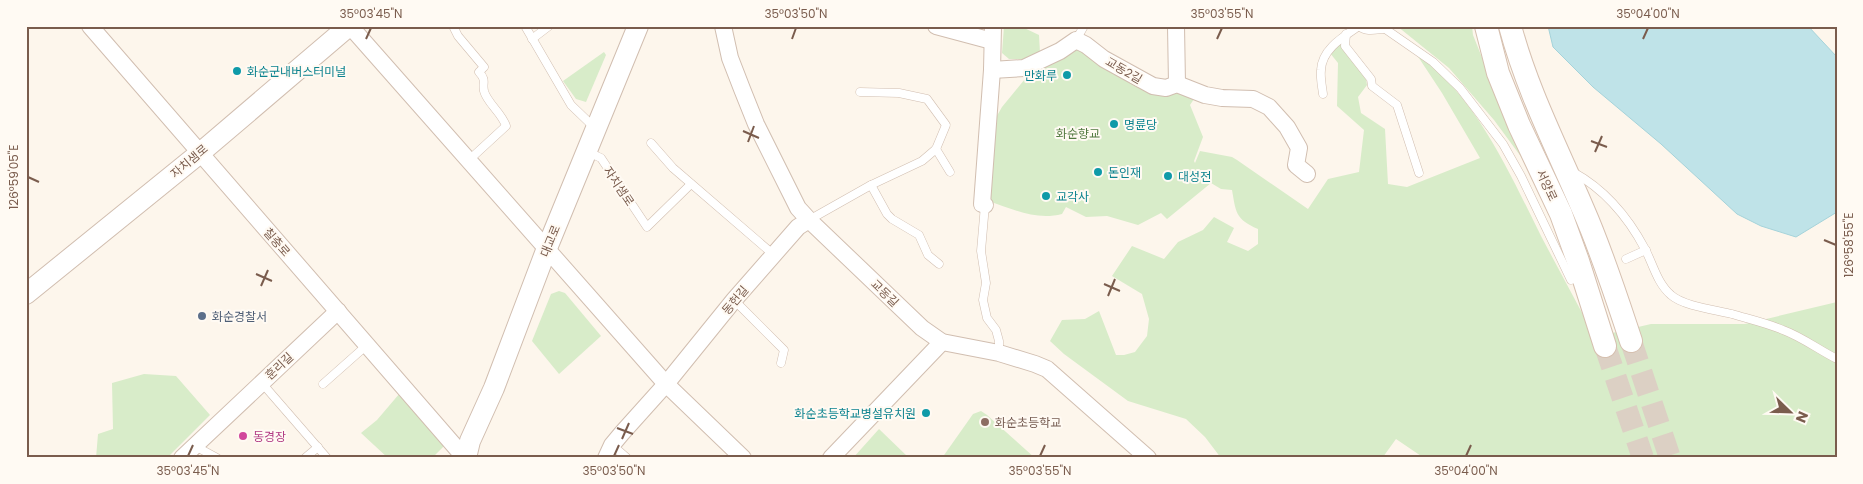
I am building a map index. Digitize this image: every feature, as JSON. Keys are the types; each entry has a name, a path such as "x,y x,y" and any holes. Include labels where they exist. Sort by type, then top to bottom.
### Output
{"main road":[{"name":"서양로","path":"1486,26 1498,73 1518,125 1561,214 1605,346"},
{"name":"서양로","path":"1510,26 1531,93 1604,258 1631,341"}],"street":[{"name":"칠충로","path":"90,26 465,458"},
{"name":"자치샘로","path":"26,294 200,153 349,26 666,384"},
{"name":"대교로","path":"465,458 470,441 494,388 547,248 638,26"},
{"name":"교동길","path":"723,26 730,58 756,124 792,197 809,220 922,328 942,342 999,353 1046,369 1148,458"},
{"path":"936,26 993,34 982,204 985,205"},
{"path":"1176,26 1177,84"},
{"name":"교동2길","path":"992,70 1024,68 1060,51 1080,33 1104,59 1153,86 1166,88 1177,84 1205,95 1222,98 1254,99 1269,108 1287,126 1300,148 1296,164 1307,174"},
{"name":"동헌길","path":"609,452 734,300 798,227 809,220"},
{"name":"훈리길","path":"261,382 338,311"},
{"path":"832,458 942,342"},
{"path":"182,458 261,382"},
{"path":"666,384 744,458"}],"lane":[{"path":"453,26 458,36 484,67 479,72 484,78 484,92 504,120 506,126 469,160"},
{"path":"524,26 571,105 596,128"},
{"path":"532,39 549,26"},
{"path":"1323,94 1320,70 1324,55 1346,34 1359,26 1373,31 1382,27 1406,42 1433,62 1460,88 1503,144 1571,280 1580,276"},
{"path":"1346,34 1345,46 1371,79 1372,86 1397,104 1419,173"},
{"path":"809,220 871,185 922,161 936,149 946,125 927,99 899,93 860,92"},
{"path":"651,143 672,168 774,255"},
{"path":"936,149 950,172"},
{"name":"자치샘로","path":"586,151 601,158 647,227 691,184"},
{"path":"1565,168 1586,179 1608,196 1635,231 1646,250 1657,276 1671,296 1700,308 1732,314 1784,330 1837,359"},
{"path":"871,185 887,214 919,235 928,255 939,264"},
{"path":"985,205 981,251 986,283 983,300 987,318 996,330 999,341 999,353"},
{"path":"1626,259 1646,250"},
{"path":"734,300 784,350 781,363"},
{"path":"323,384 367,345"},
{"name":"훈리길","path":"261,382 327,458"},
{"path":"195,446 217,458"},
{"path":"305,458 318,447"},
{"path":"609,452 627,458"}],"green space":[{"path":"1004,26 1020,26 1039,35 1040,53 1023,59 1009,59 1002,53"},
{"path":"1397,26 1472,26 1473,35 1522,158 1494,120 1449,68"},
{"name":"화순향교","path":"1340,44 1366,79 1367,85 1358,97 1361,113 1385,129 1388,184 1407,187 1480,158 1442,93 1415,52 1437,70 1456,90 1473,112 1503,160 1595,337 1651,324 1745,324 1837,302 1837,458 1424,458 1396,439 1383,457 1378,458 1221,458 1205,437 1186,419 1128,401 1064,354 1050,341 1062,320 1085,319 1099,311 1116,355 1135,352 1147,336 1149,319 1142,294 1112,276 1132,246 1164,259 1178,242 1203,230 1214,217 1234,228 1227,242 1248,251 1258,244 1258,229 1245,222 1238,214 1232,190 1221,189 1211,183 1167,219 1161,213 1138,225 1107,216 1086,217 1066,207 1062,214 1052,216 1034,215 988,201 994,121 1002,107 1029,74 1075,46 1194,99 1190,105 1203,137 1194,161 1195,163 1200,151 1232,157 1308,209 1328,179 1359,172 1364,130 1337,106 1338,63 1330,53"},
{"path":"604,52 606,55 586,102 576,99 563,81"},
{"path":"559,291 565,293 601,336 559,374 532,341 551,294"},
{"path":"144,374 176,376 210,415 167,458 96,458 98,434 113,429 112,383"},
{"path":"400,393 445,445 432,458 388,458 361,433 377,420"},
{"path":"981,411 1035,458 942,458 973,414"},
{"path":"879,429 908,457 908,458 853,458"}],"water":[{"path":"1548,26 1808,26 1837,57 1837,212 1796,237 1761,226 1737,214 1661,144 1593,87 1553,47"}],"tunnel":[{"path":"1631,341 1670,458"},
{"path":"1605,346 1643,458"}],"place":[{"name":"화순군내버스터미널","path":"237,71"},
{"name":"만화루","path":"1067,75"},
{"name":"명륜당","path":"1114,124"},
{"name":"돈인재","path":"1098,172"},
{"name":"대성전","path":"1168,176"},
{"name":"교각사","path":"1046,196"},
{"name":"화순경찰서","path":"202,316"},
{"name":"화순초등학교병설유치원","path":"926,413"},
{"name":"화순초등학교","path":"985,422"},
{"name":"동경장","path":"243,436"}]}
